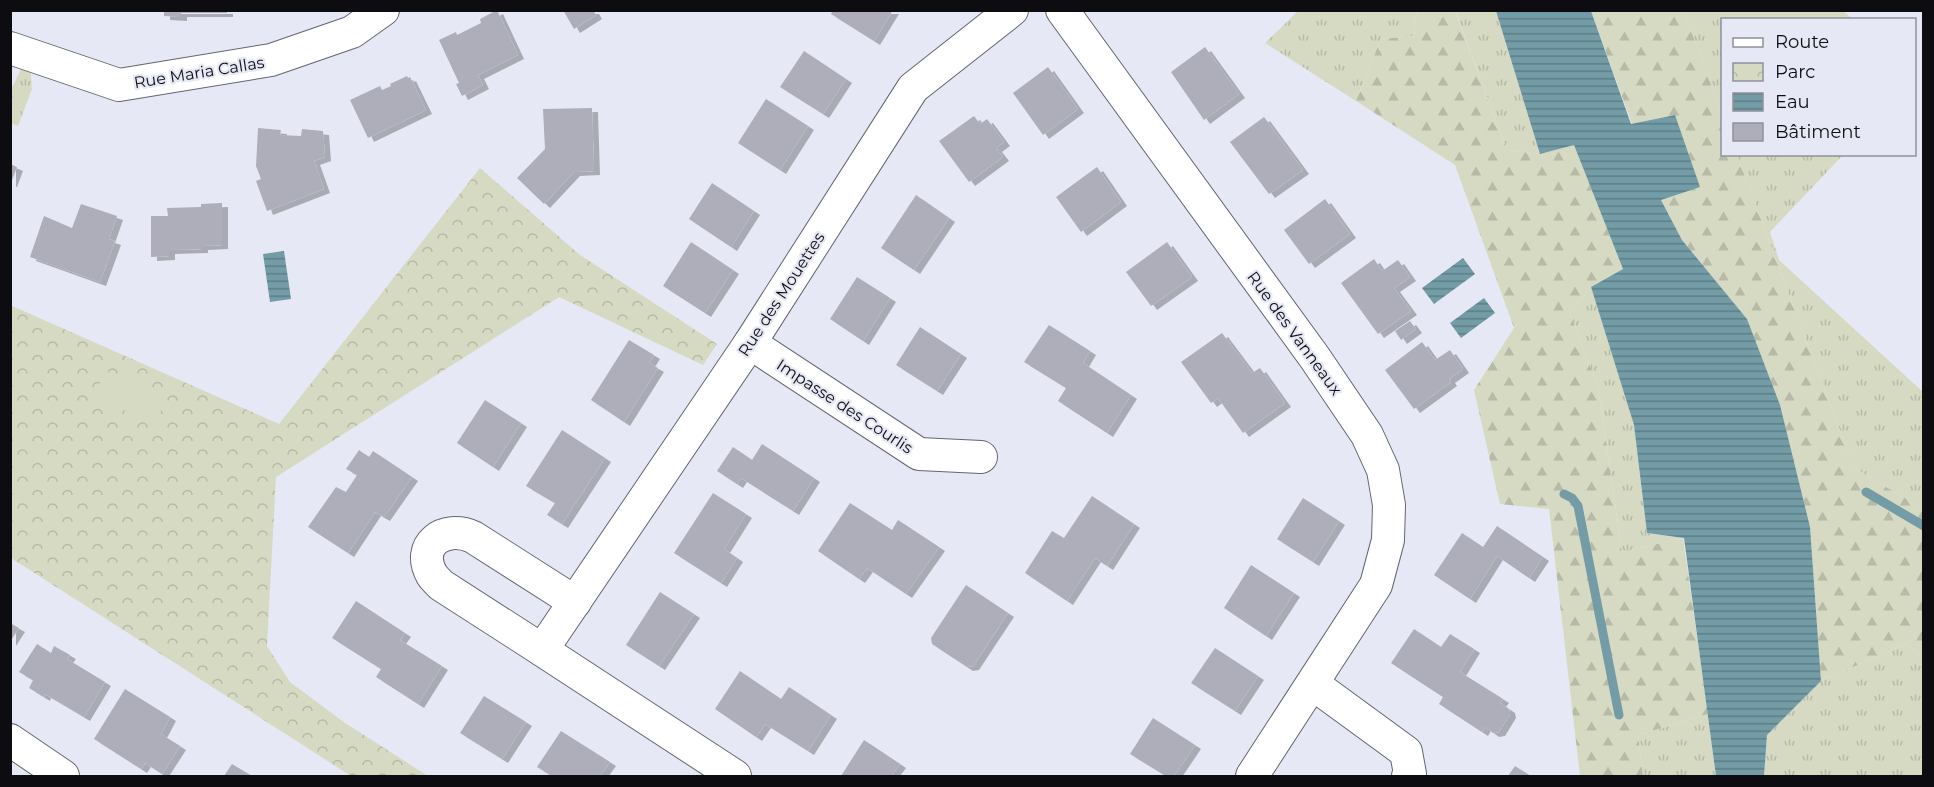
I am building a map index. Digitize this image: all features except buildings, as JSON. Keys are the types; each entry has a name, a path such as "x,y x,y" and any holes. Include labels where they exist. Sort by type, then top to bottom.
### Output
{"street":[{"name":"Rue Maria Callas","path":"10,48 119,85 271,60 352,32 383,10"},
{"name":"Rue des Mouettes","path":"542,650 750,343 913,88 1012,10"},
{"name":"Rue des Vanneaux","path":"1062,10 1315,358 1367,435 1383,470 1389,505 1388,540 1376,585 1258,774"},
{"name":"Impasse des Courlis","path":"750,343 919,454 981,458"},
{"path":"575,602 464,533 453,532 436,539 428,556 432,576 441,585 735,777"},
{"path":"1313,684 1406,752 1410,774 1408,777"},
{"path":"10,740 63,777"}],"green space":[{"path":"1455,10 1496,11 1540,154 1507,150"},
{"path":"1298,11 1417,11 1414,36 1381,39 1356,101 1265,43"},
{"path":"1417,11 1455,11 1507,150 1540,154 1574,145 1623,269 1591,287 1570,313 1598,387 1622,552 1683,538 1708,714 1638,735 1643,776 1580,776 1549,509 1500,504 1474,390 1514,328 1455,165 1356,101 1381,39 1414,36"},
{"path":"1591,11 1684,11 1721,112 1721,156 1737,156 1854,468 1923,509 1923,658 1906,644 1821,681 1810,527 1747,319 1682,240 1661,200 1675,115 1632,124"},
{"path":"1684,11 1843,11 1852,18 1721,18 1721,112"},
{"path":"23,64 30,64 32,89 18,126 11,123 10,85 13,86"},
{"path":"1737,156 1842,156 1770,232 1779,260 1923,392 1923,509 1854,468"},
{"path":"480,168 580,255 717,344 703,365 559,297 276,477 267,646 290,682 345,723 428,776 351,776 11,558 10,305 279,424"},
{"path":"1591,287 1634,425 1647,533 1683,538 1622,552 1598,387 1570,313"},
{"path":"105,371 166,399 155,424 94,397"},
{"path":"1906,644 1923,658 1923,776 1764,776 1767,735 1821,681"},
{"path":"1708,714 1716,776 1643,776 1638,735"}],"water":[{"path":"1496,11 1591,11 1631,124 1675,115 1700,187 1661,200 1682,240 1747,319 1780,405 1810,527 1821,681 1767,735 1764,776 1716,776 1684,538 1647,533 1634,425 1591,287 1623,269 1574,145 1540,154"},
{"path":"284,251 291,299 270,302 263,254"},
{"path":"1463,258 1475,274 1434,304 1422,288"},
{"path":"1484,298 1495,313 1461,338 1450,323"}],"waterway":[{"path":"1866,492 1924,526"},
{"path":"1564,494 1572,498 1578,506 1619,715"}]}
